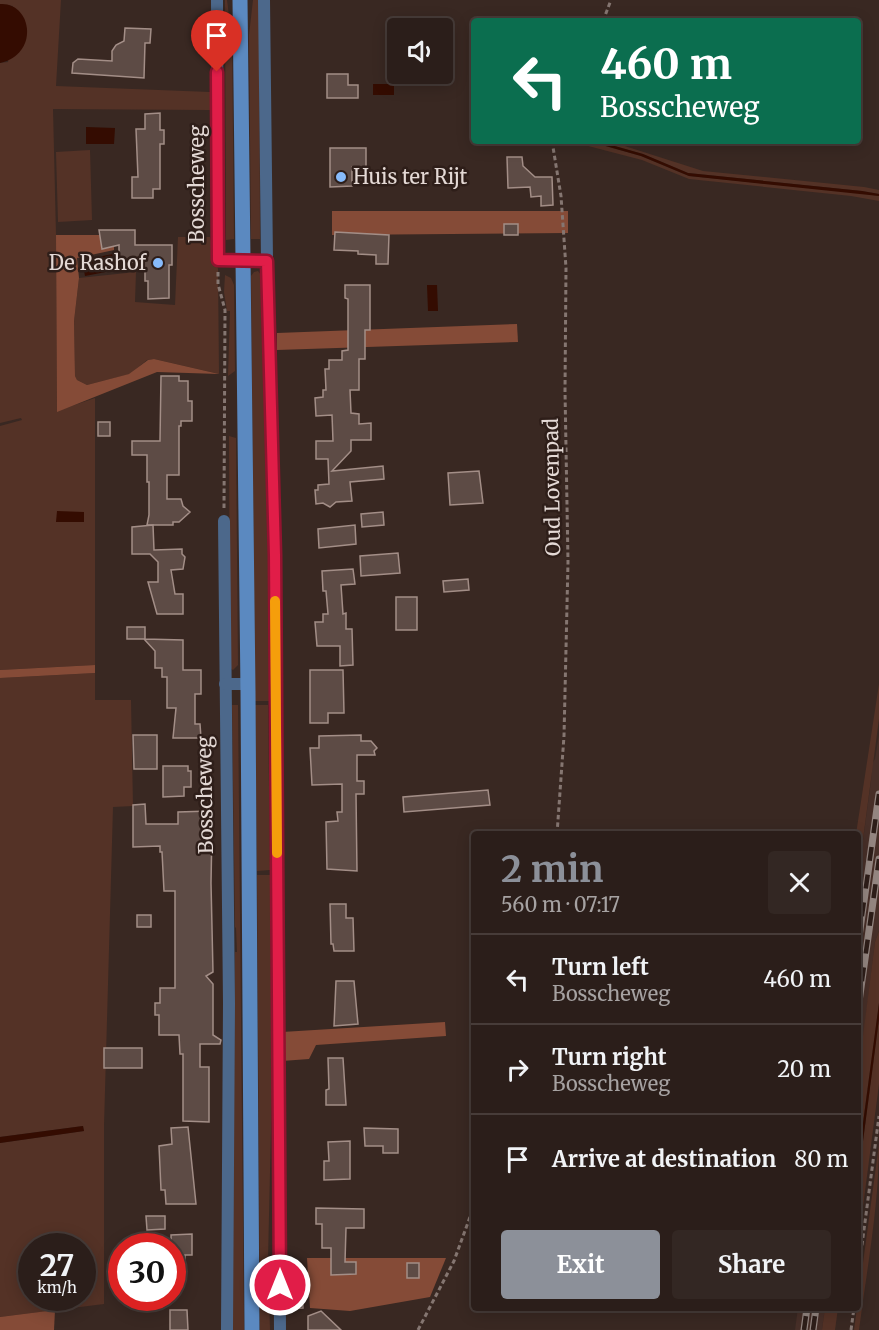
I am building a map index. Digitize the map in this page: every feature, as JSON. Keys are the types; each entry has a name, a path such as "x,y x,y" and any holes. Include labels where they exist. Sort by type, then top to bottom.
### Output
{"main road":[{"path":"240,0 248,684 252,1330"}],"street":[{"name":"Bosscheweg","path":"217,0 218,260 267,261"},
{"path":"264,0 267,261 275,566 280,1330"},
{"name":"Bosscheweg","path":"224,521 229,1003 227,1330"},
{"path":"225,684 248,684"}],"path":[{"path":"604,18 611,0"},
{"name":"Oud Lovenpad","path":"552,144 561,196 566,268 565,391 568,562 564,736 557,831"},
{"name":"Bosscheweg","path":"218,260 218,284 225,310 224,521"},
{"path":"861,1252 879,1116"},
{"path":"418,1330 454,1261 471,1214"},
{"path":"851,1330 854,1311"}],"shaded area":[{"path":"0,0 61,0 56,86 210,92 210,110 53,109 57,411 95,398 95,665 0,670 0,426 22,420 21,418 0,423 0,63 8,62 13,6 0,4"},
{"path":"225,0 227,0 232,38 234,239 226,240"},
{"path":"253,0 261,0 259,22 260,239 251,239 249,35"},
{"path":"0,4 11,6 19,11 25,19 27,29 26,40 21,50 13,58 0,63"},
{"path":"373,84 394,84 394,95 373,95"},
{"path":"86,127 115,128 114,144 86,144"},
{"path":"581,144 599,144 641,156 689,176 859,193 879,196 879,201 689,179 642,160"},
{"path":"599,144 608,144 643,154 688,173 862,191 879,194 879,196 689,176 641,156"},
{"path":"608,144 618,144 703,171 864,187 879,190 879,194 688,173 643,154"},
{"path":"90,150 92,220 58,222 56,152"},
{"path":"332,211 568,211 568,233 332,235"},
{"path":"56,235 114,235 114,250 77,258 79,278 74,321 77,380 87,385 129,374 148,360 154,359 219,374 157,372 57,412"},
{"path":"178,237 210,237 218,269 219,374 154,359 147,360 130,374 87,385 77,380 74,321 79,278 136,272 135,302 175,305"},
{"path":"113,254 116,270 85,276 82,260"},
{"path":"258,271 261,275 262,342 266,384 270,701 255,701 251,276"},
{"path":"225,275 231,278 234,285 235,371 228,376 230,311 227,311 224,292"},
{"path":"427,285 437,285 438,311 428,311"},
{"path":"517,324 518,342 277,350 277,333"},
{"path":"229,436 236,438 238,665 233,670 230,668"},
{"path":"57,511 84,512 84,522 56,522"},
{"path":"95,665 95,673 0,678 0,670"},
{"path":"95,673 95,700 131,700 133,806 113,807 104,1126 104,1304 96,1305 96,1233 18,1233 18,1311 48,1311 0,1317 0,1143 84,1131 83,1126 0,1137 0,678"},
{"path":"879,684 879,719 861,854 861,831 856,831"},
{"path":"232,705 238,705 244,1330 232,1330 235,952 237,952"},
{"path":"255,705 268,705 270,870 257,871"},
{"path":"879,735 879,931 875,942 861,1059 861,855 872,764"},
{"path":"257,875 270,875 272,1086 268,1259 270,1330 260,1330"},
{"path":"879,931 879,1003 861,1138 861,1051 875,942"},
{"path":"879,1003 879,1019 861,1156 861,1138"},
{"path":"879,1019 879,1084 861,1222 861,1156"},
{"path":"445,1022 446,1036 316,1045 309,1059 282,1061 282,1032"},
{"path":"83,1126 84,1131 0,1143 0,1137"},
{"path":"879,1144 872,1237 859,1330 854,1330 857,1311 861,1311 861,1278"},
{"path":"307,1258 446,1258 430,1297 350,1311 310,1308"},
{"path":"55,1311 54,1330 0,1330 0,1317"},
{"path":"798,1311 825,1311 822,1330 795,1330"},
{"path":"825,1311 838,1311 835,1330 822,1330"}],"building":[{"path":"125,28 151,29 150,43 145,43 144,78 72,73 73,63 78,59 112,61 112,51 116,45 124,41"},
{"path":"327,74 348,74 348,85 358,85 358,98 327,98"},
{"path":"160,113 160,130 164,130 164,144 160,144 160,189 153,189 153,198 132,198 132,177 138,177 136,129 145,129 145,114"},
{"name":"Huis ter Rijt","path":"330,148 366,148 366,167 352,167 352,186 330,187"},
{"path":"507,157 522,157 523,166 535,177 552,177 553,205 541,206 541,196 531,197 530,187 508,188"},
{"path":"504,224 518,224 518,235 504,235"},
{"name":"De Rashof","path":"99,230 135,230 135,245 172,245 172,265 169,265 169,298 148,299 145,262 119,262 119,245 102,249"},
{"path":"335,232 389,235 388,264 376,264 376,255 358,254 358,251 334,250"},
{"path":"345,285 370,285 370,330 365,330 365,359 359,359 359,390 350,390 351,413 359,414 359,424 371,423 371,440 351,440 351,451 332,471 383,466 384,479 350,482 352,501 336,502 330,507 323,503 316,504 315,490 318,490 318,485 329,484 328,459 316,459 316,441 333,441 332,415 316,416 315,398 323,397 323,390 326,390 325,369 329,369 329,360 342,360 342,351 348,350 348,299 345,298"},
{"path":"161,376 179,376 179,381 188,381 188,401 192,401 192,421 181,421 181,426 179,426 179,475 167,475 167,499 181,499 183,506 190,512 179,522 173,522 173,525 147,525 149,482 147,482 147,455 132,455 132,441 160,441"},
{"path":"98,422 110,422 110,436 98,436"},
{"path":"479,471 483,503 450,505 448,473"},
{"path":"383,512 384,525 362,527 361,514"},
{"path":"153,525 154,550 182,549 185,557 183,569 171,570 175,594 183,594 183,614 157,614 148,582 158,582 158,562 150,554 132,554 132,527"},
{"path":"355,525 356,544 319,548 318,529"},
{"path":"398,553 400,573 361,576 360,556"},
{"path":"353,569 355,584 341,585 343,614 346,613 346,629 352,629 353,665 340,666 340,646 317,646 315,622 323,622 323,614 328,614 322,571"},
{"path":"468,579 469,590 444,592 443,581"},
{"path":"396,597 417,597 417,630 396,630"},
{"path":"127,627 145,627 145,639 183,640 183,670 201,670 201,694 195,694 195,724 200,724 201,738 173,738 176,708 167,708 167,677 162,677 162,668 155,668 155,651 144,639 127,639"},
{"path":"310,670 343,670 344,713 328,713 328,723 310,723"},
{"path":"133,735 157,735 157,769 134,769"},
{"path":"361,735 361,741 371,741 377,748 374,751 375,755 357,755 357,781 364,781 364,794 356,794 357,871 327,869 326,822 338,821 337,812 342,812 342,784 312,785 310,748 319,748 319,736"},
{"path":"163,766 188,766 188,771 191,771 191,787 184,787 184,796 163,797"},
{"path":"488,790 490,805 404,812 403,797"},
{"path":"145,804 146,824 178,824 178,812 210,811 213,972 206,976 213,984 213,1035 221,1040 220,1044 200,1044 200,1067 209,1067 209,1122 183,1121 183,1054 180,1054 179,1035 159,1035 159,1015 155,1015 155,1003 160,1003 160,988 175,988 175,891 164,891 160,846 133,847 133,805"},
{"path":"330,904 346,904 346,918 353,918 354,951 334,951 333,944 331,944"},
{"path":"137,915 151,915 151,927 137,927"},
{"path":"336,981 354,981 358,1024 334,1026"},
{"path":"104,1048 142,1048 142,1068 104,1068"},
{"path":"328,1058 343,1058 346,1105 326,1105 326,1090 329,1089"},
{"path":"188,1127 196,1204 166,1204 165,1190 161,1190 159,1146 172,1144 171,1128"},
{"path":"364,1128 398,1129 398,1153 383,1153 383,1146 365,1146"},
{"path":"350,1141 350,1179 324,1180 324,1161 329,1161 328,1142"},
{"path":"316,1208 364,1209 364,1228 346,1228 345,1262 356,1262 356,1274 331,1275 331,1248 322,1248 322,1224 316,1224"},
{"path":"146,1216 165,1216 165,1229 147,1230"},
{"path":"186,1234 192,1234 192,1255 186,1255"},
{"path":"407,1263 419,1263 419,1278 407,1278"},
{"path":"302,1275 303,1308 288,1309 288,1276"},
{"path":"187,1310 188,1330 170,1330 170,1311"},
{"path":"321,1311 341,1330 308,1330 308,1316"}],"railway":[{"path":"861,923 879,794"},
{"path":"861,988 879,859"},
{"path":"804,1330 807,1311"},
{"path":"813,1330 816,1311"}],"slow traffic":[{"path":"275,601 277,853"}],"place":[{"name":"Huis ter Rijt","path":"341,177"},
{"name":"De Rashof","path":"158,263"}],"route":[{"path":"217,72 218,260 267,261 275,555 280,1285"}]}
